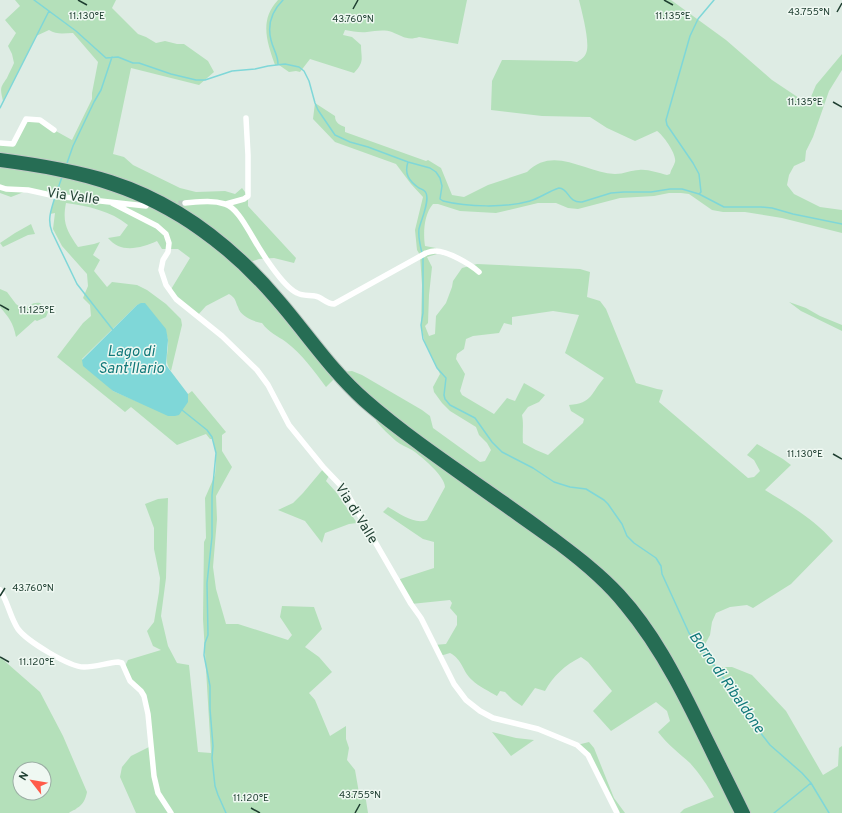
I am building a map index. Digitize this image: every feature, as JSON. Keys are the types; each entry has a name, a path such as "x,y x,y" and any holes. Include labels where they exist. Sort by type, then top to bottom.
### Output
{"highway":[{"path":"0,156 62,166 114,180 152,196 198,223 216,236 255,270 331,360 365,396 445,458 533,520 606,577 634,608 663,649 688,695 746,813"},
{"path":"0,163 56,172 112,186 150,202 212,240 250,274 274,300 327,364 362,401 397,430 558,546 582,565 623,605 652,644 691,715 739,813"}],"street":[{"path":"185,203 210,202 226,204 244,200 248,196 246,118"},
{"path":"0,143 13,144 26,119 40,120 54,130"},
{"name":"Via Valle","path":"0,188 28,190 54,196 146,206"},
{"name":"Via di Valle","path":"112,203 157,226 166,234 169,243 168,252 163,260 161,270 166,286 176,299 222,336 257,370 268,385 289,425 324,468 345,490 411,604 421,618 454,684 466,700 480,711 493,718 538,729 577,745 588,755 617,813"},
{"path":"226,204 241,218 273,267 291,290 297,294 316,296 329,304 334,304 422,254 434,250 448,254 474,267 479,272"},
{"path":"0,590 5,597 17,627 23,635 54,656 73,665 84,667 118,662 122,663 130,680 144,696 148,714 154,776 158,793 171,813"}],"green space":[{"path":"15,0 116,0 112,8 138,34 156,43 165,41 184,44 208,61 214,72 199,85 131,68 113,154 124,157 133,165 180,188 196,192 225,191 235,194 242,188 248,196 248,206 296,258 294,263 274,258 259,259 247,263 173,207 0,157 0,143 13,143 26,119 40,120 72,140 92,99 98,62 73,33 58,33 49,30 36,36 3,101 1,88 14,63 8,46 16,33 5,20 20,6"},
{"path":"278,0 467,0 458,44 419,37 408,38 392,32 380,30 362,32 345,30 343,35 352,37 361,45 361,63 354,73 310,59 300,72 289,72 279,65 275,65 269,48 266,31 268,15"},
{"path":"579,0 671,0 726,40 772,80 808,104 816,85 842,54 842,70 829,91 813,137 806,151 805,161 794,166 789,175 787,185 794,194 820,207 842,210 842,233 782,218 745,212 723,212 712,210 689,194 681,193 620,198 578,209 568,208 556,203 538,203 496,213 460,211 438,204 433,204 426,218 424,230 425,246 436,248 437,254 427,257 432,267 428,323 425,326 429,336 435,334 436,316 446,303 453,281 462,268 477,264 580,269 590,272 587,297 600,301 606,309 636,383 663,390 659,402 748,478 754,477 760,471 754,460 747,455 757,444 791,465 765,490 809,519 833,541 791,584 753,608 747,605 730,607 716,613 712,622 710,635 703,648 717,667 732,667 752,675 786,711 823,775 838,766 839,748 842,746 842,813 746,813 629,601 445,458 342,372 352,371 362,375 422,410 430,416 433,428 480,462 485,461 491,450 487,443 479,435 476,427 450,411 434,392 433,387 440,374 425,343 421,327 422,285 420,255 417,250 415,230 423,197 396,164 335,142 313,119 315,103 335,116 337,122 345,127 345,132 426,161 428,160 441,168 452,195 464,197 488,185 527,172 537,164 548,161 570,162 604,173 615,174 642,170 667,175 670,174 675,162 674,154 666,140 657,131 635,141 607,128 590,117 542,116 491,110 492,81 502,60 577,62 584,57 587,50 587,39","holes":["553,311 579,315 565,353 604,378 587,400 569,405 571,411 584,419 583,423 548,455 523,443 522,415 528,407 539,402 545,395 524,383 515,401 507,398 494,414 462,395 460,391 465,374 456,359 457,354 464,349 466,339 473,336 499,333 504,323 512,325 512,317"]},
{"path":"0,163 51,170 150,202 233,258 337,376 326,387 298,352 271,332 262,323 244,316 239,310 234,298 229,294 206,306 197,316 170,291 190,258 178,249 162,249 157,241 144,246 131,248 119,246 108,238 120,236 128,225 114,216 99,210 66,203 66,226 78,247 100,242 93,255 100,260 94,271 107,287 112,282 137,285 147,290 166,304 181,319 182,325 171,371 167,364 167,336 159,321 144,303 137,305 82,359 113,391 143,404 188,402 188,394 192,391 226,432 222,435 222,451 232,467 216,496 217,519 213,567 216,589 226,624 238,624 288,640 292,635 280,617 282,606 314,607 322,629 305,647 319,657 332,672 309,693 315,700 330,736 346,726 346,739 349,748 347,760 355,770 359,793 365,794 368,813 136,813 120,777 122,767 131,756 151,746 144,696 130,681 124,668 128,660 161,650 153,646 147,631 154,622 160,578 154,549 154,528 145,504 158,499 168,498 166,578 161,616 168,646 177,663 189,665 198,752 211,753 203,619 204,542 206,538 205,498 215,475 216,453 213,439 210,439 206,434 177,445 131,407 125,412 57,357 83,323 91,316 90,305 83,298 88,286 87,274 62,246 53,229 55,213 50,214 55,196 29,190 11,197 0,193"},
{"path":"31,224 35,234 28,235 3,247 0,243 15,233"},
{"path":"0,289 7,292 16,304 24,310 31,304 40,303 48,312 46,317 37,321 35,320 16,337 10,320 0,307"},
{"path":"789,302 806,308 820,316 842,325 842,331 801,311"},
{"path":"377,414 582,565 644,633 739,813 680,813 684,809 714,797 694,767 658,732 670,721 667,711 656,702 611,731 593,711 612,691 588,662 581,657 560,671 545,691 535,688 522,706 505,692 500,691 497,696 478,685 469,677 458,659 450,653 440,656 434,645 446,644 457,625 457,616 450,608 452,603 450,600 411,604 397,580 434,568 434,542 423,539 383,512 388,507 412,520 427,520 445,487 444,482 426,461 412,450 400,444 383,429 376,421"},
{"path":"324,468 330,474 326,481 336,492 357,523 349,524 325,533 322,543 305,521 278,510 293,503"},
{"path":"0,657 40,692 63,736 87,792 83,803 69,813 0,813"},
{"path":"492,732 516,738 534,740 511,756"},
{"path":"589,742 594,748 614,798 625,813 617,813 588,755 577,745"}],"water":[{"name":"Lago di Sant'Ilario","path":"145,303 166,329 168,340 166,365 188,394 188,402 179,415 168,416 113,391 83,366 82,360 137,305"}],"waterway":[{"path":"34,0 76,31 106,58 118,57 133,63 139,63 171,74 196,80 205,80 232,71 268,66 285,64 299,67 304,71 309,81 318,110 335,135 350,142 430,168 436,172 440,178 442,186 440,199 443,201 463,205 510,205 530,201 559,188 563,189 577,202 582,202 611,193 651,192 682,189 699,194 724,207 772,208 842,224"},
{"path":"278,64 271,40 270,23 273,13 283,0"},
{"path":"699,194 701,192 699,174 667,125 666,120 690,36 698,19 714,0"},
{"path":"0,108 49,11"},
{"path":"66,166 73,146 101,90 112,57"},
{"name":"Borro di Ribaldone","path":"408,162 408,177 415,185 425,191 427,196 426,206 419,229 422,253"},
{"path":"56,194 62,177"},
{"path":"55,197 50,219 52,232 77,284 113,330"},
{"name":"Borro di Ribaldone","path":"423,257 423,313 421,325 423,339 437,368 446,378 445,399 450,405 475,418 492,442 502,452 533,468 554,482 570,487 586,489 608,504 622,524 627,536 634,543 656,558 661,566 662,574 689,633 731,688 749,717 770,745 802,773 811,783 829,813"},
{"path":"182,410 207,430 212,437 216,453 212,495 212,537 207,583 208,635 205,643 204,655 210,686 213,746 212,758 215,786 226,813"},
{"path":"774,813 811,783"}],"tunnel":[{"path":"170,204 185,203"}]}
